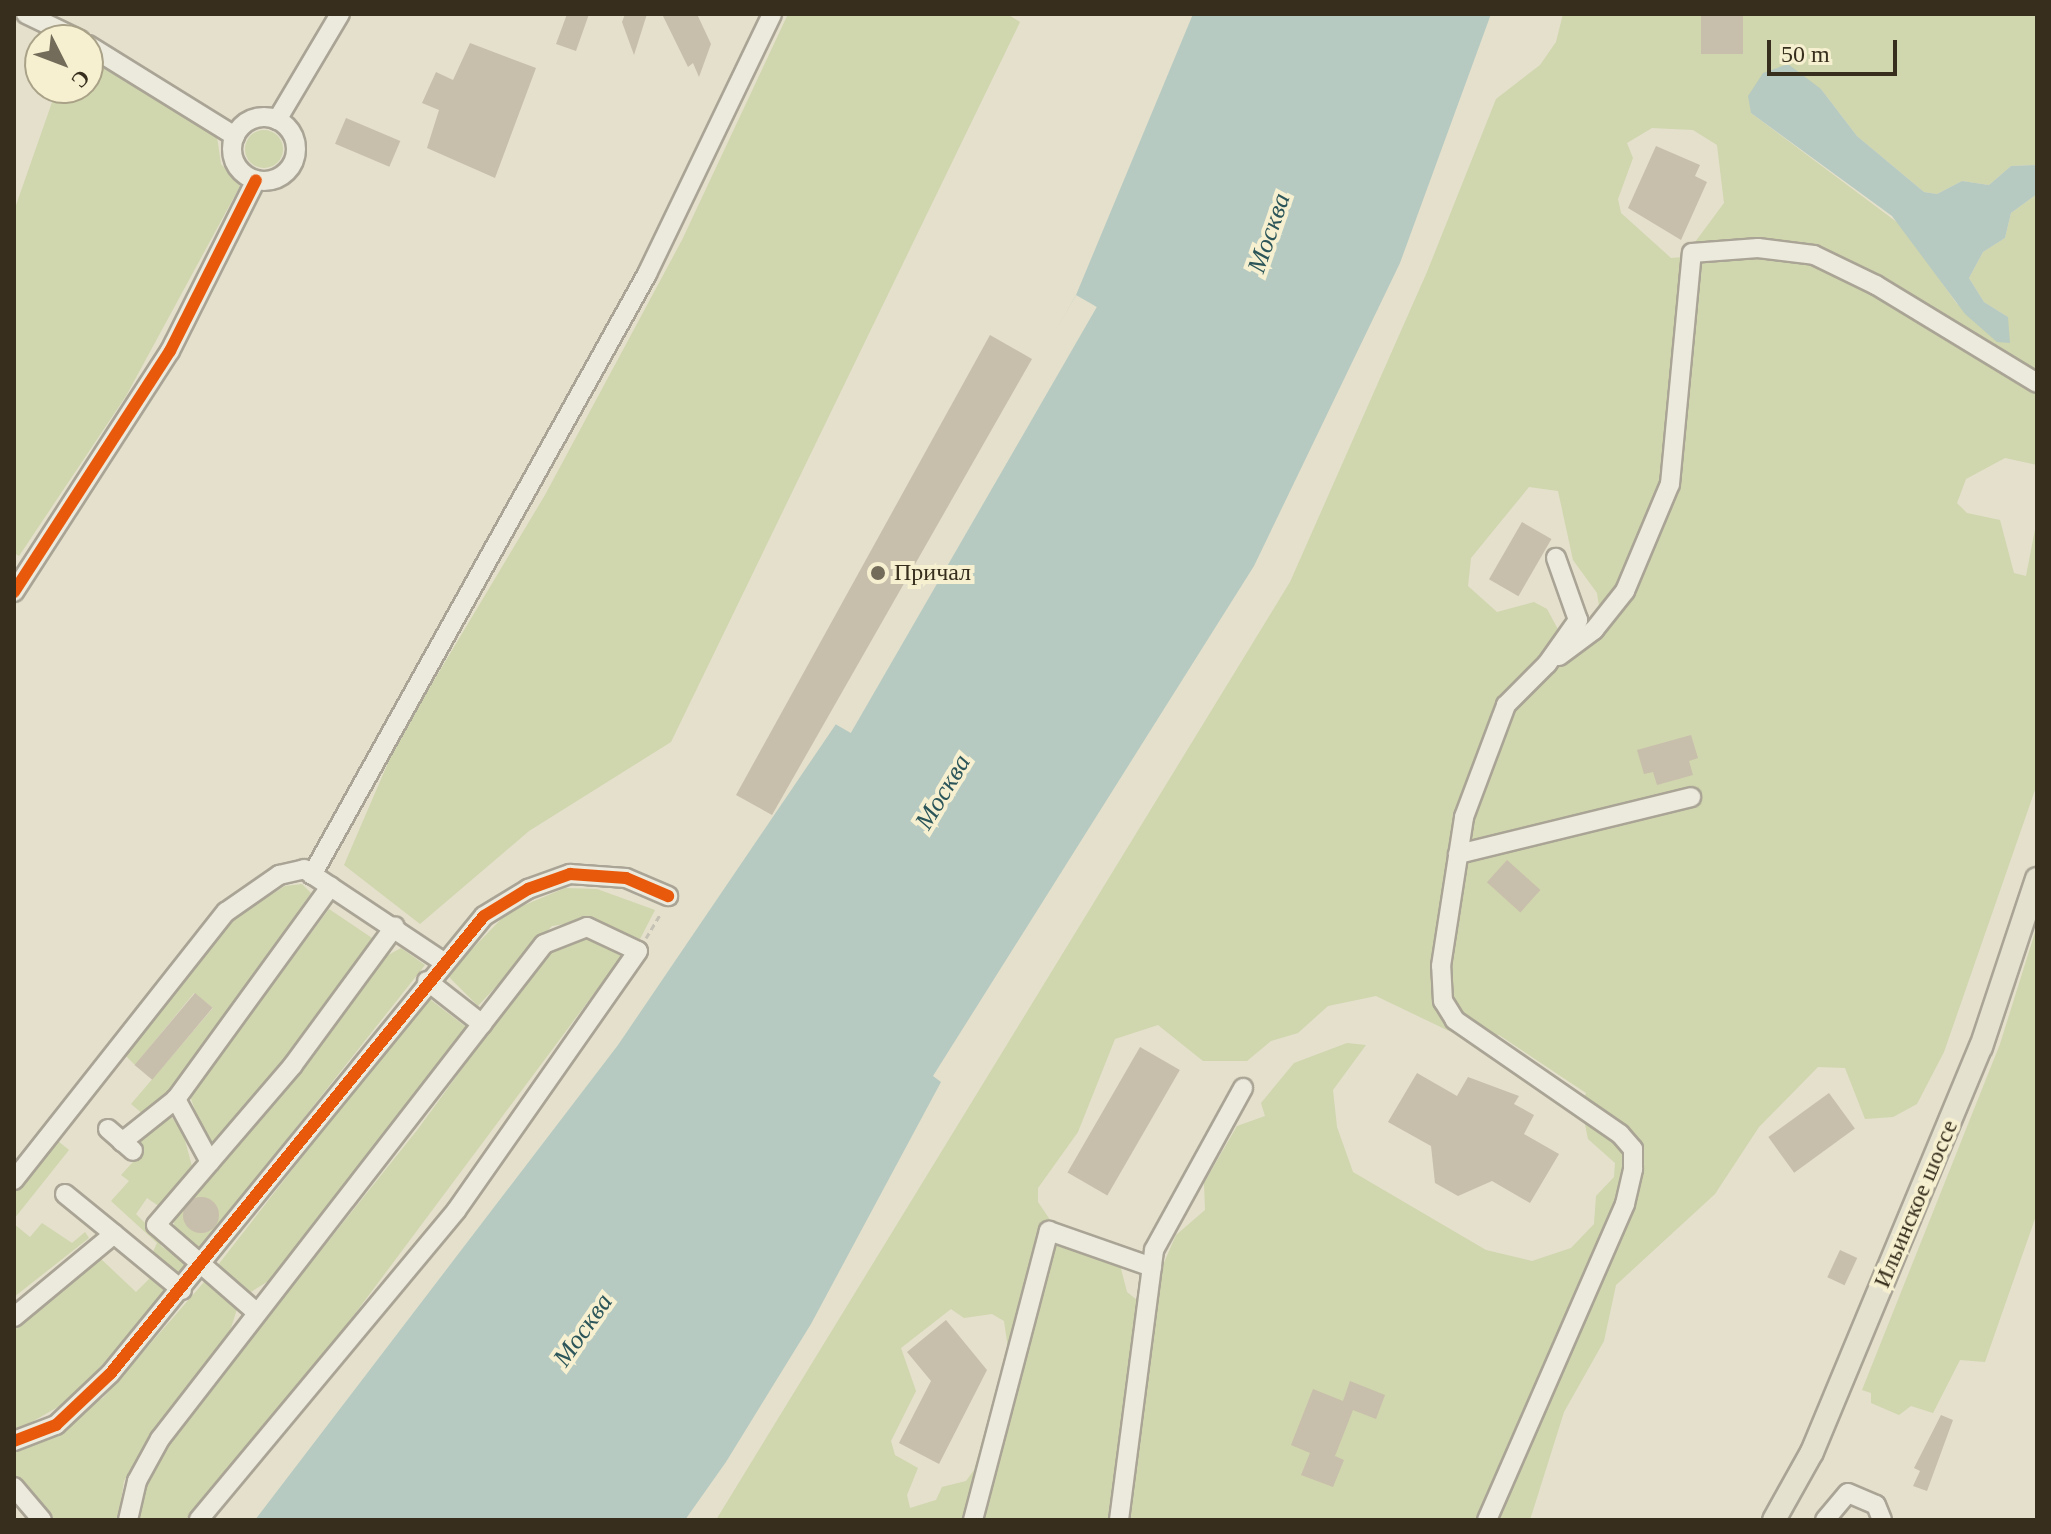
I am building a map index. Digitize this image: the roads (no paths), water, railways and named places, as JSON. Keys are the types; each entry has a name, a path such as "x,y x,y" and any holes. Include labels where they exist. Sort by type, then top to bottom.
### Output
{"main road":[{"name":"Ильинское шоссе","path":"1774,1520 1812,1452 1981,1047 2037,879"}],"street":[{"path":"26,14 47,24"},
{"path":"277,120 340,14"},
{"path":"312,875 647,274 772,14"},
{"path":"104,55 235,136"},
{"path":"277,120 292,134 296,155 286,173 256,180 238,168 235,136 248,122 277,120"},
{"path":"14,592 170,351 256,180"},
{"path":"1487,1520 1625,1204 1633,1149 1455,1020 1443,1001 1441,966 1458,854 1464,817 1506,705 1547,664 1594,630 1625,591 1649,545 1670,484 1692,253 1758,248 1814,255 1876,285 2037,383"},
{"path":"1547,664 1578,620 1556,558"},
{"path":"1458,854 1691,797"},
{"path":"14,1180 226,912 279,875 304,869 395,926 442,961"},
{"path":"14,1441 75,1410 203,1266 442,961 484,916 547,880 570,874 626,878 668,896"},
{"path":"121,1141 176,1099 331,886"},
{"path":"255,1311 156,1225 293,1065 395,926"},
{"path":"128,1520 137,1481 160,1439 255,1311 482,1024 557,935 587,927 638,951 456,1211 199,1520"},
{"path":"427,981 482,1024"},
{"path":"1119,1520 1154,1250 1243,1088"},
{"path":"176,1099 210,1162"},
{"path":"65,1194 182,1290"},
{"path":"973,1520 1049,1231 1152,1267"},
{"path":"14,1317 114,1234"},
{"path":"14,1487 42,1520"},
{"path":"1825,1520 1848,1493 1876,1505 1882,1520"}],"water":[{"name":"Москва","path":"1193,14 1491,14 1400,263 1254,566 933,1076 941,1082 811,1324 726,1462 685,1520 255,1520 618,1045 836,724 1076,295"},
{"path":"1788,64 1821,89 1857,136 1924,192 1937,194 1962,181 1989,185 2011,166 2037,165 2037,194 2011,213 2005,238 1983,252 1969,278 1984,302 2008,317 2010,343 1997,342 1965,314 1892,216 1751,113 1748,96 1763,73"}],"place":[{"name":"Причал","path":"878,573"}]}
